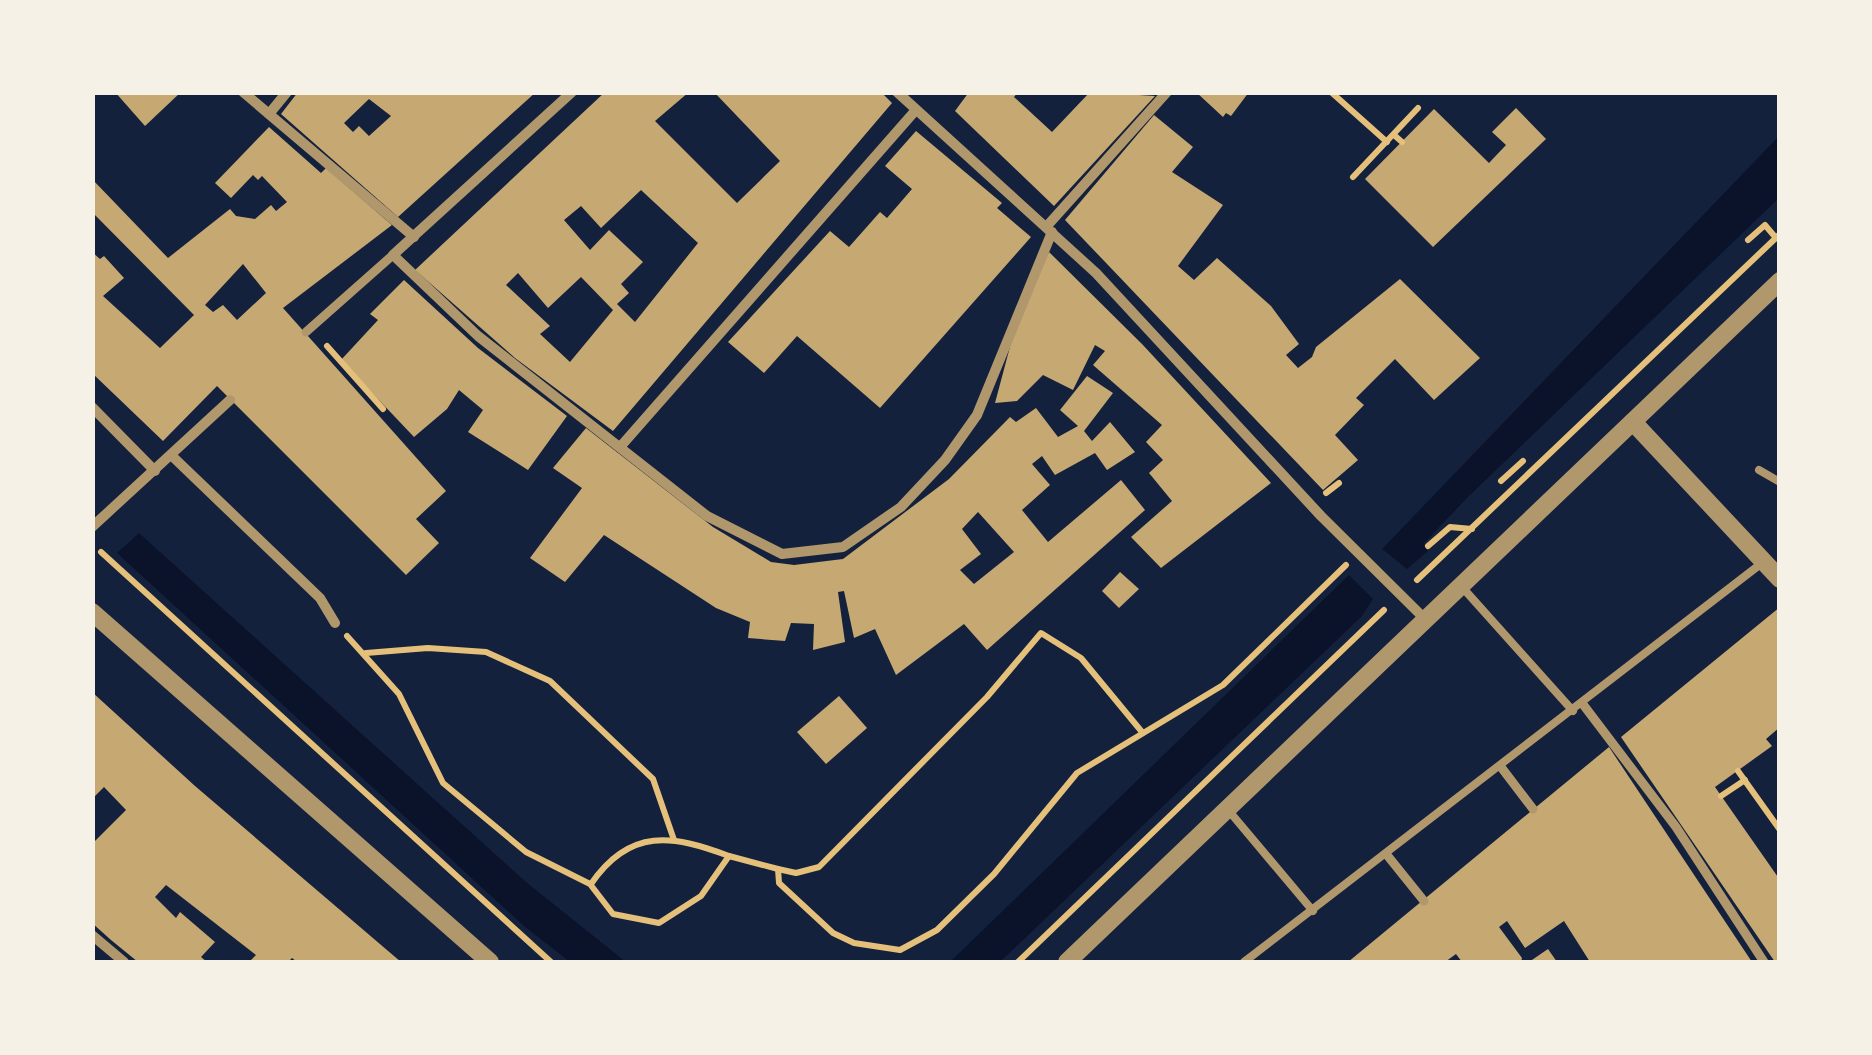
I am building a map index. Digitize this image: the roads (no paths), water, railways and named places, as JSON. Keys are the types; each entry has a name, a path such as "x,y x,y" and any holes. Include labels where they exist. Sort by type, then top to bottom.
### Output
{"street":[{"path":"243,92 414,237"},
{"path":"268,114 286,92"},
{"path":"306,332 572,92"},
{"path":"897,92 1096,273 1358,554 1425,619"},
{"path":"392,256 478,336 707,516 782,554 842,547 901,507 977,415 1050,229 1166,92"},
{"path":"621,446 915,111"},
{"path":"1067,962 1780,282"},
{"path":"92,527 230,400"},
{"path":"92,407 155,471"},
{"path":"1633,422 1780,579"},
{"path":"171,455 320,598 335,623"},
{"path":"92,612 490,962"},
{"path":"1582,703 1676,827 1764,962"},
{"path":"1501,767 1533,809"},
{"path":"1387,856 1424,901"},
{"path":"92,935 124,962"}],"lane":[{"path":"1759,470 1780,482"},
{"path":"1244,962 1387,856 1762,563"},
{"path":"1460,586 1573,711"},
{"path":"1226,809 1314,911"}],"water":[{"path":"1779,136 1779,198 1468,497 1424,543 1428,551 1407,569 1382,549"},
{"path":"139,533 526,882 626,962 570,962 524,926 117,553"},
{"path":"1349,575 1373,599 1362,616 1000,962 950,962"}]}
